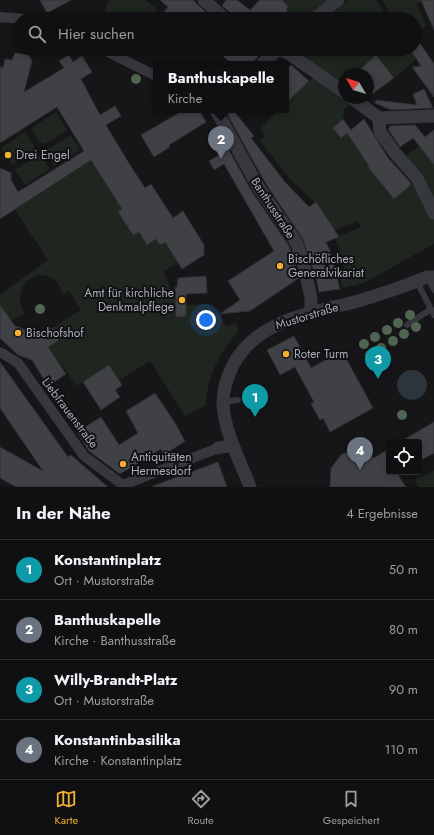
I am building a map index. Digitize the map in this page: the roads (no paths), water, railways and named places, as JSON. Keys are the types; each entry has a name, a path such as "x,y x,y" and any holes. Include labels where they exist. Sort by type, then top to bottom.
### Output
{"street":[{"path":"204,0 217,12"},
{"path":"323,12 338,0"},
{"path":"0,17 12,18"},
{"path":"116,56 153,74"},
{"path":"292,56 338,88"},
{"path":"360,104 379,118 434,116"},
{"name":"Banthusstraße","path":"218,113 259,188 296,242 304,260 311,298 311,313"},
{"path":"379,118 380,132 395,154 417,178 434,213"},
{"name":"Mustorstraße","path":"250,487 233,445 223,402 230,371 241,352 250,343 274,326 311,313 360,300 428,277"},
{"name":"Liebfrauenstraße","path":"0,352 18,363 84,456 123,486"},
{"path":"123,486 218,448 233,445"}],"lane":[{"path":"428,277 434,290"},
{"path":"407,325 432,312 428,277"},
{"path":"223,402 238,400"}],"place":[{"name":"Drei Engel","path":"8,155"},
{"name":"Banthuskapelle","path":"221,159"},
{"name":"Bischöfliches Generalvikariat","path":"280,266"},
{"name":"Amt für kirchliche Denkmalpflege","path":"182,300"},
{"name":"Bischofshof","path":"18,333"},
{"name":"Roter Turm","path":"286,354"},
{"name":"Willy-Brandt-Platz","path":"378,379"},
{"name":"Konstantinplatz","path":"255,417"},
{"name":"Antiquitäten Hermesdorf","path":"123,464"},
{"name":"Konstantinbasilika","path":"360,470"}]}
